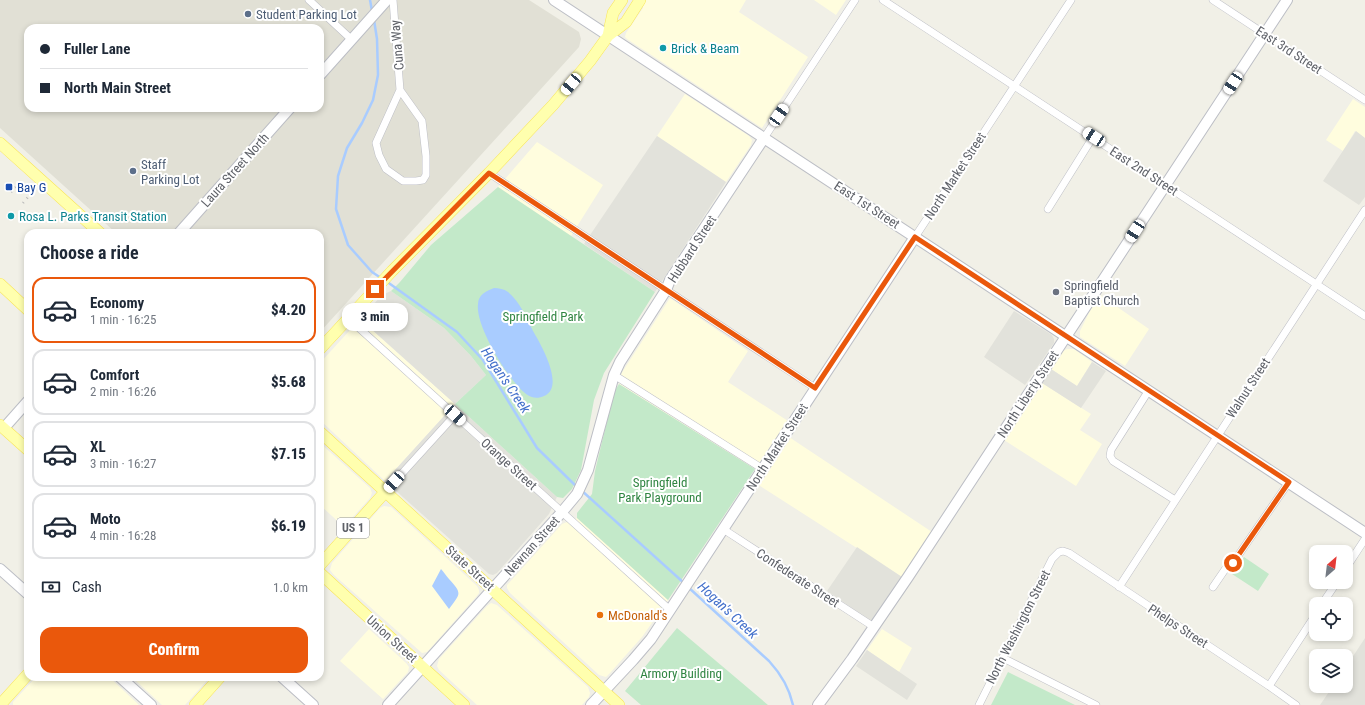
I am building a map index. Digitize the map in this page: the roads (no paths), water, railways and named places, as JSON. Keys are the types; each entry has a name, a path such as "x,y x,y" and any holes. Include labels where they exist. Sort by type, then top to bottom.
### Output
{"main road":[{"path":"608,36 614,13 622,0"},
{"path":"324,345 392,271 489,173 553,105 590,61 608,36 626,22 640,0"},
{"path":"0,143 96,229"},
{"path":"0,284 24,306"},
{"path":"1,429 24,447"},
{"name":"State Street","path":"324,436 619,705"},
{"name":"US 1","path":"324,561 386,491"},
{"name":"Union Street","path":"324,577 464,705"},
{"path":"0,705 24,678"},
{"path":"195,705 216,681"}],"street":[{"path":"309,0 352,40"},
{"name":"Cuna Way","path":"393,0 400,90 376,143 379,155 386,169 403,181 423,180 426,175 426,156 422,121 400,90"},
{"name":"East 1st Street","path":"554,0 1365,533"},
{"name":"Hubbard Street","path":"562,512 577,494 584,482 614,375 620,362 666,290 670,280 855,0"},
{"name":"East 2nd Street","path":"883,0 1365,316"},
{"name":"North Market Street","path":"591,705 651,639 1071,0"},
{"name":"East 3rd Street","path":"1213,0 1365,100"},
{"name":"North Liberty Street","path":"818,705 874,627 1287,0"},
{"path":"324,71 384,3"},
{"name":"Laura Street North","path":"183,229 286,112"},
{"path":"1048,209 1094,137"},
{"path":"489,173 815,388"},
{"name":"Walnut Street","path":"1118,587 1365,210"},
{"name":"Orange Street","path":"348,318 670,610"},
{"path":"614,375 763,469"},
{"path":"1149,390 1111,450 1110,456 1113,460 1175,500"},
{"path":"1,429 24,405"},
{"path":"386,491 455,415"},
{"path":"1213,587 1226,568 1233,563 1289,482"},
{"name":"Newnan Street","path":"388,705 562,512"},
{"name":"Confederate Street","path":"722,529 874,627"},
{"path":"1353,557 1365,539"},
{"name":"Phelps Street","path":"1060,552 1064,551 1069,553 1296,705"},
{"name":"North Washington Street","path":"980,705 1052,559 1060,552"},
{"path":"0,569 24,590"},
{"path":"1269,686 1309,625"},
{"path":"1003,658 1096,705"},
{"path":"124,681 151,705"},
{"path":"286,681 313,705"}],"water":[{"path":"494,288 506,291 516,300 545,354 552,375 553,384 550,391 542,397 535,398 530,396 519,387 503,366 487,339 479,314 478,301 483,294"},
{"path":"441,569 458,591 458,597 449,609 432,586"}],"waterway":[{"name":"Hogan's Creek","path":"370,0 372,11"},
{"name":"Hogan's Creek","path":"374,20 377,39 378,75 373,100 362,123 347,148 338,176 336,209 348,245 372,272 381,278"},
{"name":"Hogan's Creek","path":"386,281 457,332 483,360 537,448 577,487"},
{"name":"Hogan's Creek","path":"581,490 684,583"},
{"name":"Hogan's Creek","path":"688,587 769,661 784,681 793,705"}],"railway":[{"path":"11,192 18,185"},
{"path":"23,203 29,196"}],"place":[{"name":"Student Parking Lot","path":"248,14"},
{"name":"Brick & Beam","path":"663,48"},
{"name":"Staff Parking Lot","path":"133,171"},
{"name":"Bay G","path":"9,187"},
{"name":"Rosa L. Parks Transit Station","path":"11,216"},
{"name":"Springfield Baptist Church","path":"1056,292"},
{"name":"McDonald's","path":"600,615"}],"park label":[{"name":"Springfield Park","path":"543,316"},
{"name":"Springfield Park Playground","path":"660,490"},
{"name":"Armory Building","path":"681,673"}]}
